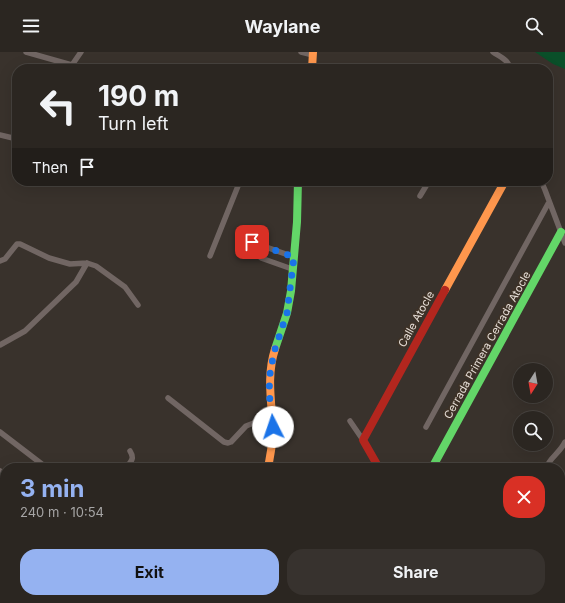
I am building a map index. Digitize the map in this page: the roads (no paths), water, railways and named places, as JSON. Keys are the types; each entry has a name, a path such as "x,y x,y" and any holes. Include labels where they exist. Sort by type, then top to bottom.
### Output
{"street":[{"path":"26,52 68,64"},
{"path":"73,64 81,52"},
{"path":"301,52 313,54 312,64"},
{"path":"493,52 508,64"},
{"path":"0,135 12,138"},
{"path":"210,256 238,186"},
{"path":"269,463 273,438 269,392 270,374 274,352 287,313 297,222 298,186"},
{"path":"420,196 426,186"},
{"name":"Calle Atocle","path":"363,440 502,186"},
{"path":"543,186 565,243"},
{"path":"426,427 549,202"},
{"name":"Cerrada Primera Cerrada Atocle","path":"435,463 561,232"},
{"path":"252,242 294,257"},
{"path":"0,261 4,259 17,244 20,244 49,258 70,264 87,263 96,266 124,287 138,305"},
{"path":"261,258 292,269"},
{"path":"0,345 25,331 76,282 87,263"},
{"path":"168,398 224,442 228,443 231,442 246,426 272,416"},
{"path":"350,422 363,440 376,463"},
{"path":"0,432 40,463"},
{"path":"548,463 549,460 559,452 565,442"},
{"path":"129,463 133,456 130,451"}]}
